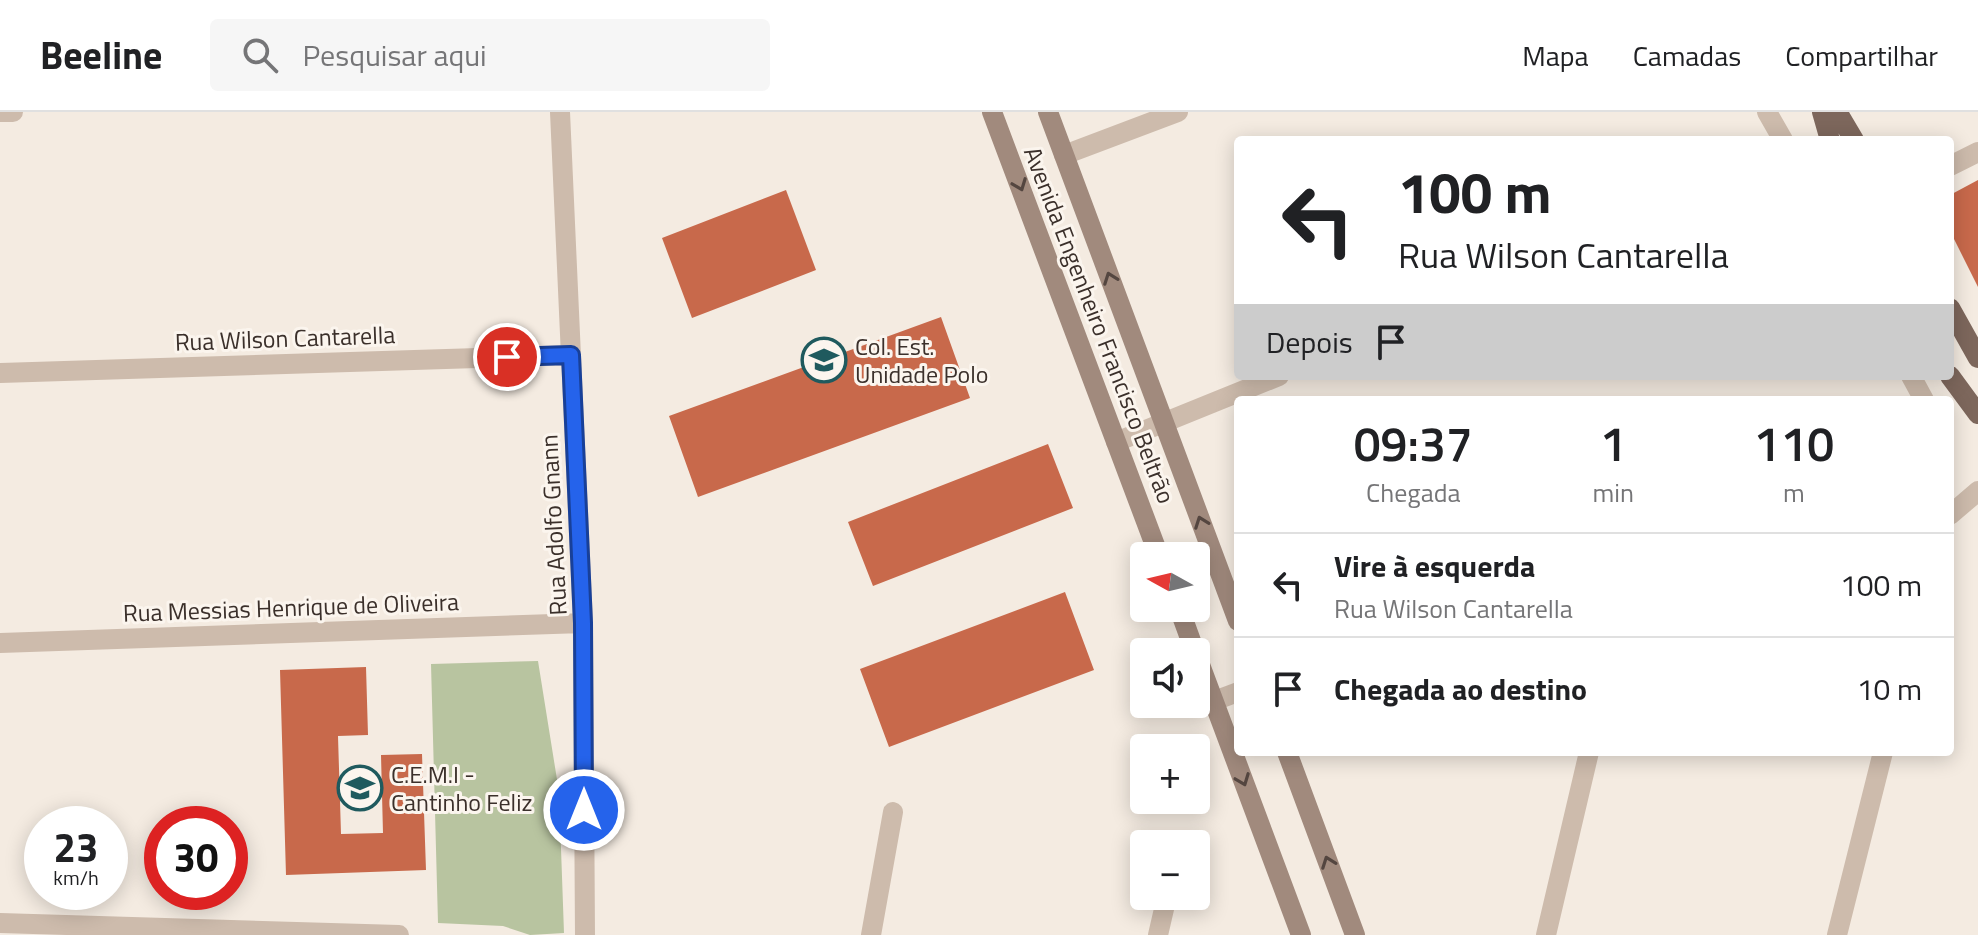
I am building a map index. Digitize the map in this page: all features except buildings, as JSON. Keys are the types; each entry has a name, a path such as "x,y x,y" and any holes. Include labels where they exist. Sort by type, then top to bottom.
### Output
{"main road":[{"path":"1828,125 1847,136"},
{"path":"1954,315 1978,358"},
{"path":"1953,380 1978,414"}],"street":[{"path":"0,112 13,112"},
{"name":"Rua Adolfo Gnann","path":"560,112 583,623 585,935"},
{"name":"Avenida Engenheiro Francisco Beltrão","path":"992,112 1154,542"},
{"name":"Avenida Engenheiro Francisco Beltrão","path":"1048,112 1234,610"},
{"path":"1064,155 1178,112"},
{"path":"1767,112 1781,136"},
{"path":"1954,164 1978,152"},
{"name":"Rua Wilson Cantarella","path":"0,373 571,355"},
{"path":"1116,442 1270,380"},
{"path":"1954,512 1978,491"},
{"name":"Rua Messias Henrique de Oliveira","path":"0,643 583,623"},
{"path":"1210,690 1234,755"},
{"path":"1214,701 1234,694"},
{"path":"1234,756 1301,935"},
{"path":"1288,756 1355,935"},
{"path":"1546,935 1588,756"},
{"path":"1837,935 1882,756"},
{"path":"871,935 893,812"},
{"path":"1158,935 1164,910"},
{"path":"0,923 399,935"}],"green space":[{"path":"538,661 559,792 564,933 530,935 503,926 438,923 431,664"}],"place":[{"name":"Col. Est. Unidade Polo","path":"824,360"},
{"name":"C.E.M.I - Cantinho Feliz","path":"360,788"}],"route":[{"path":"507,357 571,355 583,623 584,810"}]}
